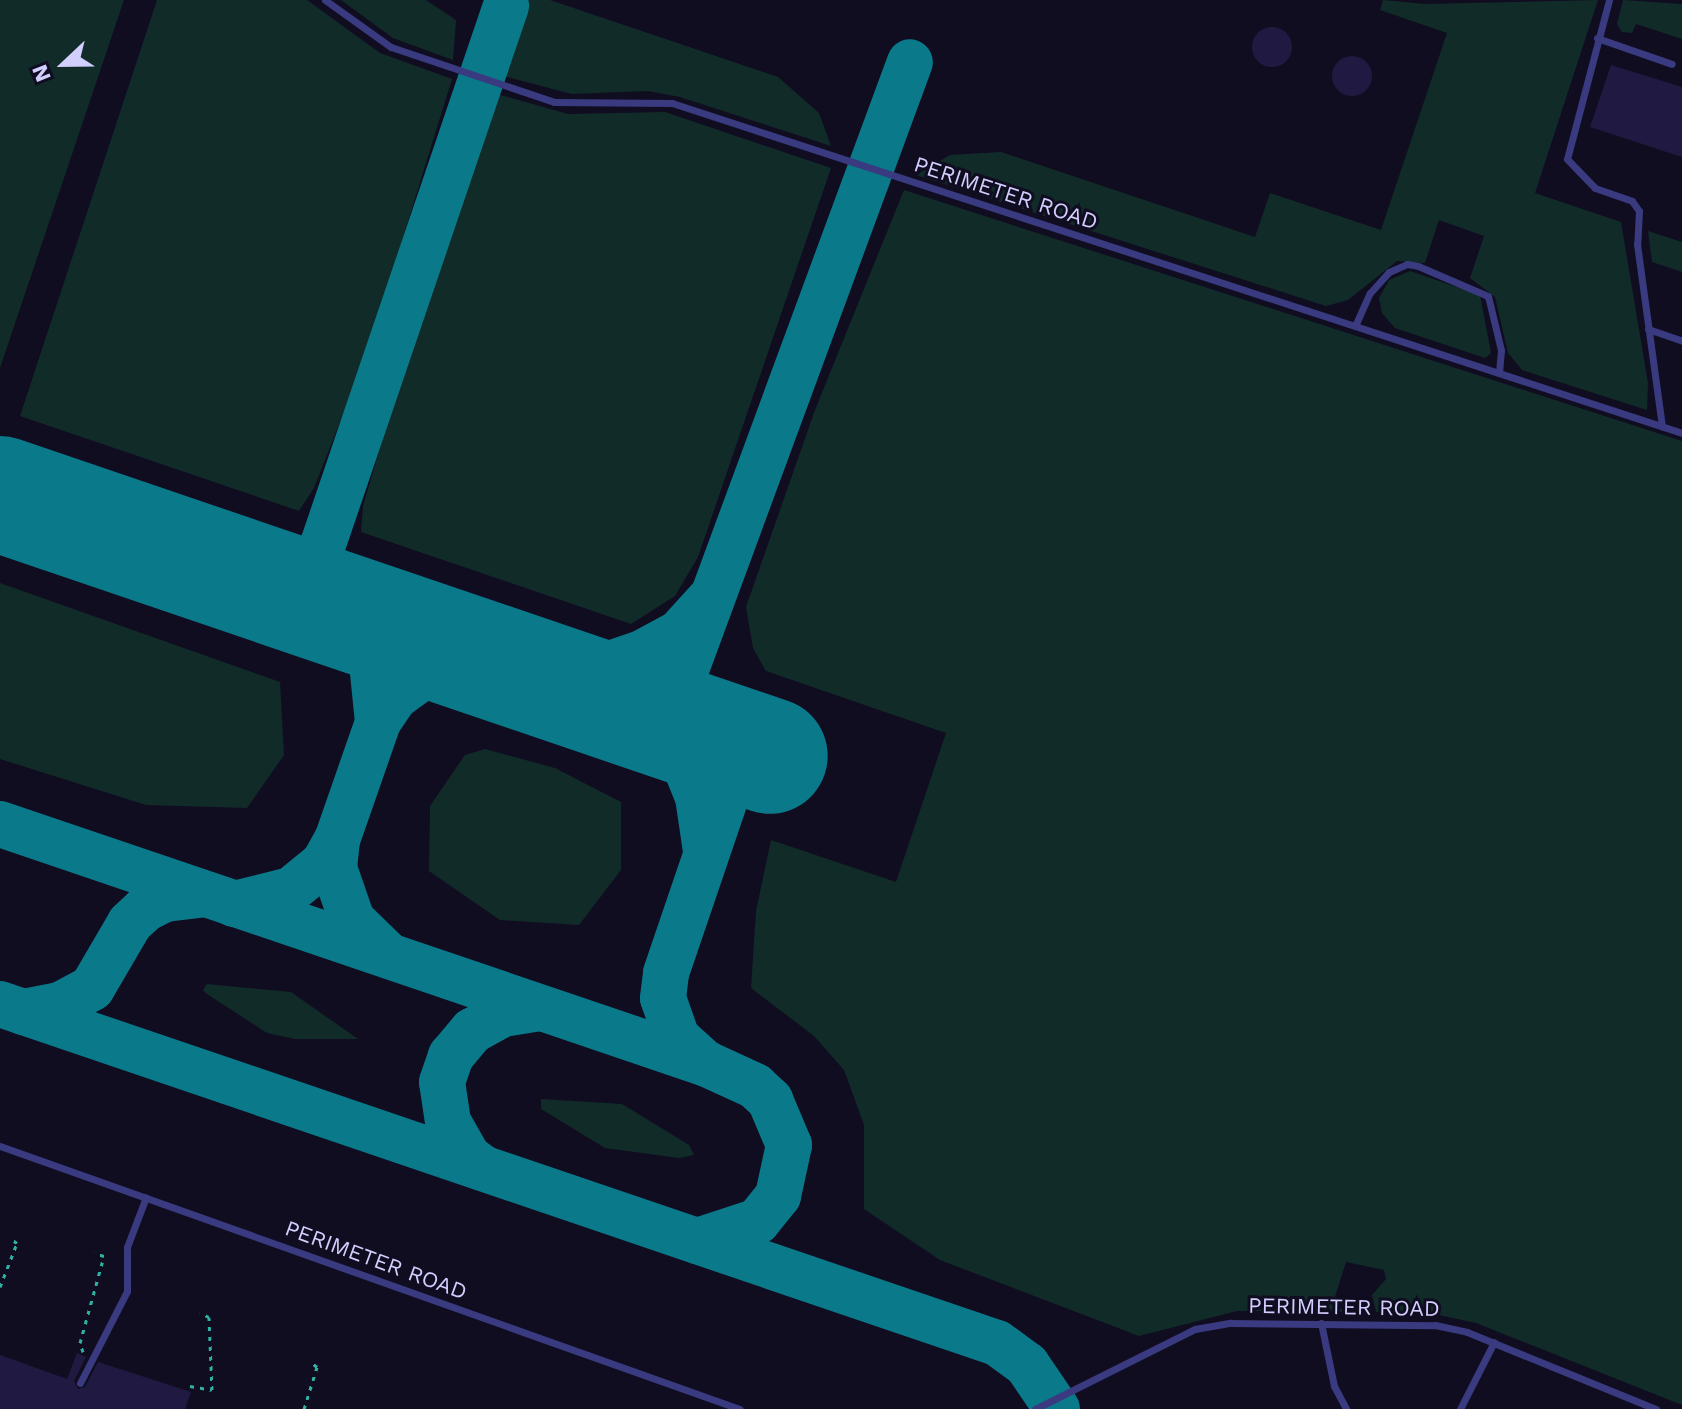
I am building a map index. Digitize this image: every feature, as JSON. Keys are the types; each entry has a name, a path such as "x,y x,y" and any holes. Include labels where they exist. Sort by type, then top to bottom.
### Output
{"lane":[{"name":"PERIMETER ROAD","path":"325,0 391,47 554,102 672,103 1682,433"},
{"path":"1609,0 1567,159 1595,188 1632,201 1639,211 1637,244 1662,426"},
{"path":"1597,38 1672,64"},
{"path":"1355,326 1363,305 1385,276 1399,266 1418,266 1488,296 1501,350 1499,373"},
{"path":"1648,329 1682,341"},
{"name":"PERIMETER ROAD","path":"0,1146 740,1409"},
{"path":"80,1383 127,1291 127,1247 146,1197"},
{"name":"PERIMETER ROAD","path":"1035,1409 1195,1329 1230,1323 1321,1323 1435,1325 1494,1342 1656,1409"},
{"path":"1321,1323 1334,1386 1346,1409"},
{"path":"1460,1409 1494,1342"}],"path":[{"path":"0,1287 17,1243 11,1239"},
{"path":"83,1352 80,1343 104,1256 94,1253"},
{"path":"190,1386 212,1390 209,1317 200,1313"},
{"path":"304,1409 317,1367 311,1362"}],"green space":[{"path":"0,0 124,0 0,368"},
{"path":"157,0 307,0 380,53 452,79 367,354 314,488 299,511 20,416"},
{"path":"341,0 426,0 456,20 453,60 393,38"},
{"path":"529,0 550,0 778,77 819,113 831,146 680,97 648,91 572,94 503,76"},
{"path":"1383,0 1425,4 1598,0 1535,193 1621,222 1648,383 1647,410 1522,370 1508,353 1495,297 1470,278 1484,236 1439,220 1425,263 1397,261 1348,300 1326,306 916,175 950,155 1001,152 1255,237 1270,193 1381,230 1447,33 1380,10"},
{"path":"1623,0 1682,4 1682,39 1636,24 1632,33 1622,32 1617,24"},
{"path":"497,94 568,114 665,112 831,168 698,557 675,596 631,624 361,532 363,506 400,380"},
{"path":"904,190 1682,441 1682,1405 1476,1323 1434,1314 1376,1312 1372,1295 1386,1279 1384,1270 1346,1262 1332,1306 1352,1312 1237,1311 1139,1336 940,1260 864,1209 864,1125 844,1070 814,1036 751,988 756,911 771,840 896,882 946,733 766,671 753,648 746,607 815,410"},
{"path":"1648,231 1682,242 1682,272 1652,262"},
{"path":"1410,271 1480,295 1491,353 1485,358 1395,328 1382,313 1379,298 1389,280"},
{"path":"0,583 280,682 284,755 247,808 146,805 0,759"},
{"path":"485,749 555,768 621,802 621,870 579,925 500,920 429,871 430,806 465,755"},
{"path":"207,984 291,992 358,1039 295,1039 267,1033 207,994 203,990"},
{"path":"541,1099 622,1104 689,1145 694,1155 679,1158 605,1148 541,1109"}],"building":[{"path":"1272,27 1286,33 1292,47 1286,61 1272,67 1258,61 1252,47 1258,33"},
{"path":"1352,56 1366,62 1372,76 1366,90 1352,96 1338,90 1332,76 1338,62"},
{"path":"1611,65 1682,87 1682,157 1590,127"},
{"path":"77,1353 86,1357 74,1381 78,1389 85,1387 98,1362 191,1392 185,1409 0,1409 0,1355 67,1379"}],"taxiway":[{"path":"239,576 289,580 305,572 320,553 506,6"},
{"path":"667,721 910,62"},
{"path":"539,678 583,673 642,653 679,633 708,601"},
{"path":"321,603 360,639 372,663 378,722"},
{"path":"386,953 352,920 334,868 337,840 378,722 395,697 418,680 460,665 493,662"},
{"path":"637,711 662,731 683,760 698,797 706,851"},
{"path":"705,1063 677,1038 663,998 666,973 743,747"},
{"path":"0,824 707,1064 755,1086 770,1100 789,1145 778,1196 758,1221 697,1241"},
{"path":"234,904 291,890 324,863 337,840"},
{"path":"23,1012 60,1005 92,988 130,923 145,909 165,899 205,894"},
{"path":"0,1004 997,1343 1027,1365 1057,1409"},
{"path":"483,1168 468,1157 448,1122 442,1082 451,1056 472,1031 503,1014 539,1008"}],"runway":[{"path":"0,494 770,756"}]}
